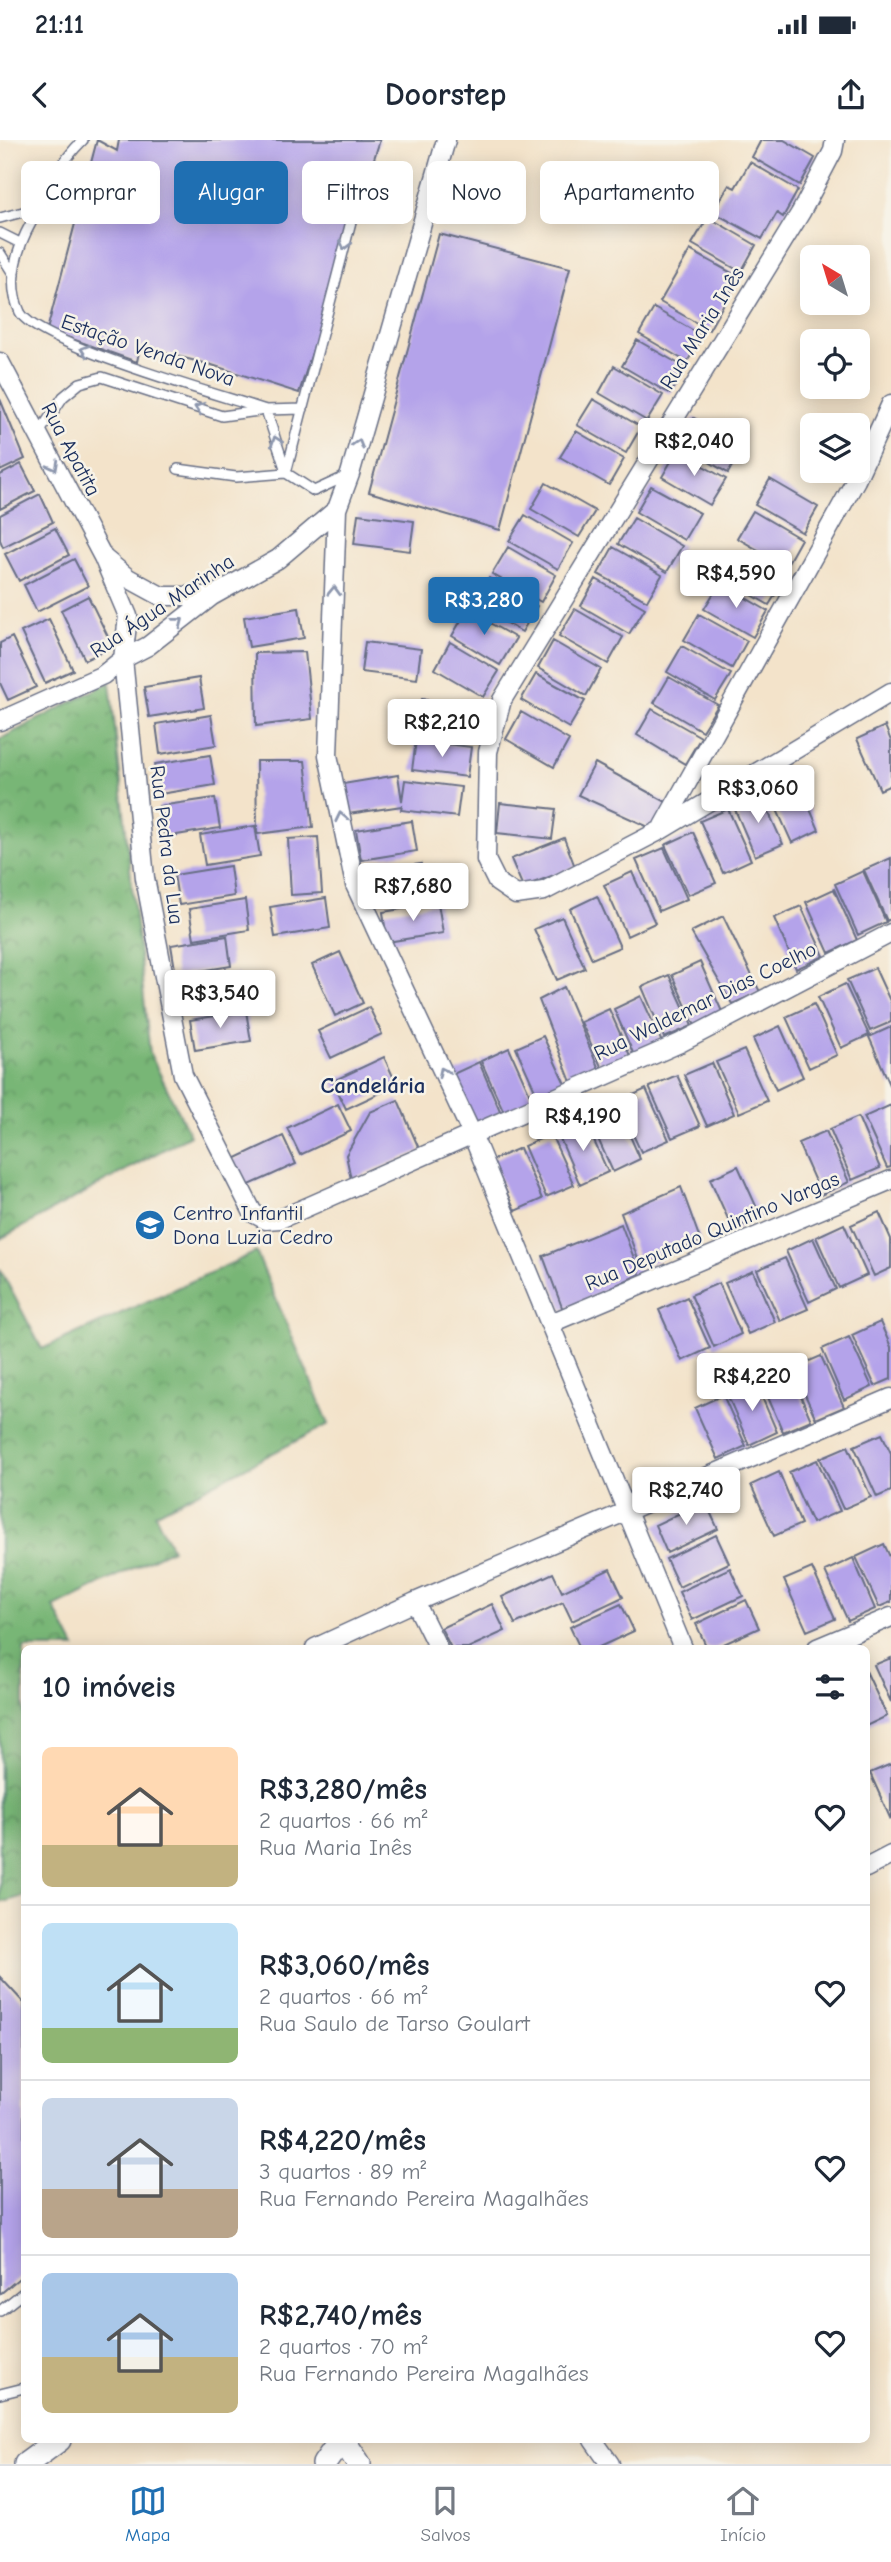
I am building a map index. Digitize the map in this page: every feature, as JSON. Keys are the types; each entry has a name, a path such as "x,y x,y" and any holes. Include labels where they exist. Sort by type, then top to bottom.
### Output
{"street":[{"name":"Rua Maria Inês","path":"661,830 544,891 516,895 498,882 486,860 488,752 502,700 800,212 833,152 835,140"},
{"path":"442,144 350,474 337,509 328,755 355,885 472,1134 682,1645"},
{"name":"Rua Apatita","path":"0,362 103,557 128,616 123,659"},
{"path":"661,830 856,480 890,413"},
{"name":"Rua Água Marinha","path":"0,721 103,675 123,659 148,646 212,596 278,559 337,509"},
{"name":"Rua Apatita","path":"103,557 128,578 161,596 212,596"},
{"name":"Rua Pedra da Lua","path":"123,659 145,878 183,1075 244,1201 253,1213 266,1220"},
{"path":"661,830 891,692"},
{"name":"Rua Waldemar Dias Coelho","path":"266,1220 281,1219 680,1043 889,939"},
{"name":"Rua Deputado Quintino Vargas","path":"551,1323 891,1180"},
{"path":"322,1645 415,1602 891,1398"},
{"path":"415,1602 436,1645"},
{"path":"824,1645 891,1617"},
{"path":"870,1866 891,1855"},
{"path":"26,2464 55,2443"},
{"path":"324,2464 340,2443"},
{"path":"344,2443 359,2464"},
{"path":"595,2443 610,2464"}],"lane":[{"name":"Estação Venda Nova","path":"66,161 83,140"},
{"path":"0,218 21,212"},
{"name":"Estação Venda Nova","path":"30,224 20,243 12,289 21,315 60,342 266,410"},
{"path":"286,473 350,224"},
{"path":"0,233 20,243"},
{"name":"Estação Venda Nova","path":"0,253 14,275"},
{"name":"Estação Venda Nova","path":"37,436 63,397 79,383 102,377 222,416 266,410 303,409"},
{"path":"266,410 286,473"},
{"path":"178,469 236,477 286,473 314,491 350,474"},
{"path":"0,2311 21,2294"},
{"path":"0,2394 21,2389"}],"green space":[{"path":"110,682 150,1054 190,1135 0,1239 0,739"},
{"path":"256,1252 329,1424 155,1514 172,1549 54,1607 73,1645 21,1645 21,1897 0,1903 0,1269 42,1349"}],"building":[{"path":"97,140 117,151 119,140 380,140 373,161 302,161 302,224 353,224 299,393 212,365 140,347 137,362 47,330 75,224 160,224 160,161 91,161"},
{"path":"761,140 784,140 815,158 800,185 752,157"},
{"path":"750,162 798,190 783,217 777,213 762,239 719,215 719,202 729,185 735,188"},
{"path":"719,223 756,245 741,272 692,244 704,224"},
{"path":"439,234 570,268 500,530 369,492"},
{"path":"690,250 739,277 709,330 660,302"},
{"path":"654,308 703,336 687,362 639,334"},
{"path":"637,340 686,368 670,394 622,366"},
{"path":"614,366 663,395 647,421 599,393"},
{"path":"0,399 25,459 0,471"},
{"path":"593,399 641,427 626,453 577,425"},
{"path":"694,418 743,446 728,473 679,444"},
{"path":"576,431 624,459 609,485 560,457"},
{"path":"677,451 726,479 710,505 662,477"},
{"path":"21,464 35,491 0,509 0,475"},
{"path":"770,479 818,507 803,533 755,505"},
{"path":"546,483 595,511 579,537 531,509"},
{"path":"651,486 700,513 684,540 636,512"},
{"path":"40,494 53,522 3,547 0,540 0,515"},
{"path":"753,511 801,539 786,566 737,538"},
{"path":"358,514 414,521 410,551 354,544"},
{"path":"525,515 573,543 558,569 509,541"},
{"path":"634,518 682,546 667,572 618,544"},
{"path":"55,528 69,555 19,581 5,554"},
{"path":"508,547 556,575 541,602 492,574"},
{"path":"613,547 662,575 647,601 598,574"},
{"path":"737,551 785,579 769,605 721,577"},
{"path":"74,559 88,586 37,612 24,585"},
{"path":"489,578 537,606 522,632 473,604"},
{"path":"596,579 645,608 629,634 581,606"},
{"path":"720,583 768,611 753,637 704,609"},
{"path":"88,596 113,647 85,660 61,610"},
{"path":"299,608 304,638 249,647 244,617"},
{"path":"575,609 623,637 608,664 559,636"},
{"path":"467,610 516,638 500,665 452,636"},
{"path":"699,614 747,641 732,668 684,640"},
{"path":"49,619 73,670 45,683 21,632"},
{"path":"12,637 36,687 8,700 0,683 0,643"},
{"path":"553,641 601,669 586,696 538,668"},
{"path":"365,642 421,649 417,679 361,672"},
{"path":"450,642 499,671 483,697 435,669"},
{"path":"682,646 731,674 715,700 667,672"},
{"path":"305,652 312,719 256,726 255,653"},
{"path":"536,674 585,701 569,728 521,700"},
{"path":"669,677 718,705 702,731 654,703"},
{"path":"199,678 204,708 149,717 144,687"},
{"path":"422,699 478,706 474,736 418,729"},
{"path":"652,709 701,737 685,764 637,735"},
{"path":"521,712 569,740 554,767 506,739"},
{"path":"211,715 216,745 160,754 156,724"},
{"path":"885,726 891,741 891,785 880,790 857,739"},
{"path":"416,740 471,747 467,777 412,770"},
{"path":"210,755 215,785 160,794 155,764"},
{"path":"256,761 305,761 313,827 257,834"},
{"path":"595,763 668,803 653,829 578,795"},
{"path":"398,775 402,801 405,780 461,787 457,817 401,810 402,806 348,814 343,784"},
{"path":"797,779 819,830 792,843 769,792"},
{"path":"760,793 783,844 755,856 733,805"},
{"path":"215,798 220,828 164,837 159,806"},
{"path":"500,803 556,809 552,839 497,833"},
{"path":"728,809 751,860 723,873 700,821"},
{"path":"412,821 417,851 361,860 356,830"},
{"path":"255,826 260,856 205,865 200,835"},
{"path":"693,832 716,883 688,895 665,845"},
{"path":"318,837 322,893 291,895 288,839"},
{"path":"564,838 575,867 523,887 511,859"},
{"path":"664,848 687,899 659,911 636,860"},
{"path":"891,858 891,919 887,921 864,870"},
{"path":"421,864 426,894 370,903 366,873"},
{"path":"230,866 234,896 179,905 174,875"},
{"path":"863,871 886,922 858,935 835,884"},
{"path":"632,872 655,923 627,936 604,885"},
{"path":"834,889 857,940 829,953 806,902"},
{"path":"597,896 620,947 592,959 570,909"},
{"path":"326,898 330,928 275,937 270,907"},
{"path":"245,900 249,930 194,939 189,909"},
{"path":"438,903 443,933 387,942 383,912"},
{"path":"801,906 824,956 796,969 774,918"},
{"path":"723,916 760,992 732,1004 691,932"},
{"path":"562,917 585,968 557,980 534,929"},
{"path":"227,936 231,966 176,975 171,945"},
{"path":"340,952 363,1003 335,1016 312,965"},
{"path":"700,962 723,1014 695,1026 672,975"},
{"path":"875,968 891,1003 891,1022 870,1031 847,980"},
{"path":"238,974 242,1004 187,1013 182,983"},
{"path":"669,975 692,1026 664,1038 642,987"},
{"path":"845,984 869,1035 841,1048 818,997"},
{"path":"564,987 601,1074 573,1087 539,1000"},
{"path":"641,996 664,1047 636,1060 614,1009"},
{"path":"814,1004 837,1055 809,1068 786,1017"},
{"path":"369,1007 382,1034 331,1058 318,1031"},
{"path":"609,1009 632,1060 604,1073 581,1022"},
{"path":"246,1011 251,1041 195,1050 190,1020"},
{"path":"780,1026 803,1077 776,1090 753,1039"},
{"path":"891,1027 891,1087 869,1037"},
{"path":"543,1036 566,1086 539,1099 516,1048"},
{"path":"509,1048 532,1099 504,1112 481,1061"},
{"path":"744,1050 767,1101 739,1113 716,1062"},
{"path":"384,1057 397,1085 346,1109 333,1081"},
{"path":"479,1062 501,1113 474,1126 451,1075"},
{"path":"712,1063 734,1114 707,1126 684,1075"},
{"path":"677,1075 700,1126 672,1138 649,1087"},
{"path":"646,1089 669,1140 641,1152 618,1102"},
{"path":"398,1100 420,1151 351,1179 346,1155 370,1112"},
{"path":"338,1104 351,1131 300,1155 287,1128"},
{"path":"891,1105 891,1167 887,1168 864,1117"},
{"path":"618,1108 640,1159 613,1172 590,1121"},
{"path":"858,1117 880,1168 852,1180 830,1129"},
{"path":"585,1121 608,1172 580,1185 558,1134"},
{"path":"826,1131 849,1182 821,1195 798,1143"},
{"path":"551,1134 574,1185 546,1197 524,1146"},
{"path":"283,1136 296,1164 245,1187 232,1160"},
{"path":"520,1148 542,1199 515,1211 492,1160"},
{"path":"738,1166 761,1217 733,1230 710,1179"},
{"path":"681,1187 701,1242 641,1267 621,1213"},
{"path":"879,1212 891,1239 891,1268 874,1276 851,1225"},
{"path":"621,1224 640,1274 563,1310 543,1256"},
{"path":"844,1224 867,1275 839,1288 816,1237"},
{"path":"813,1238 836,1289 809,1302 786,1251"},
{"path":"785,1258 808,1309 780,1321 757,1270"},
{"path":"753,1271 775,1322 748,1334 725,1283"},
{"path":"719,1283 741,1334 714,1347 691,1295"},
{"path":"687,1297 710,1348 682,1361 659,1310"},
{"path":"880,1322 891,1347 891,1379 875,1386 852,1335"},
{"path":"849,1337 872,1387 844,1400 822,1349"},
{"path":"821,1356 844,1407 816,1419 793,1368"},
{"path":"789,1369 811,1420 783,1432 761,1381"},
{"path":"755,1381 777,1432 749,1445 727,1394"},
{"path":"723,1395 746,1446 718,1459 695,1408"},
{"path":"882,1434 891,1453 891,1491 877,1497 854,1446"},
{"path":"848,1446 871,1497 843,1509 820,1458"},
{"path":"817,1460 840,1511 812,1523 789,1472"},
{"path":"779,1472 801,1524 774,1536 751,1485"},
{"path":"705,1501 718,1529 667,1553 655,1525"},
{"path":"716,1535 729,1563 679,1587 666,1559"},
{"path":"884,1544 891,1559 891,1602 879,1607 856,1557"},
{"path":"853,1558 875,1609 848,1621 825,1571"},
{"path":"730,1568 743,1596 692,1620 679,1592"},
{"path":"812,1568 835,1619 807,1631 784,1580"},
{"path":"610,1569 623,1597 572,1621 563,1602 515,1624 502,1597 553,1573 562,1592"},
{"path":"746,1600 759,1628 722,1645 706,1645 696,1624"},
{"path":"492,1604 505,1631 475,1645 450,1645 441,1628"},
{"path":"621,1604 634,1631 604,1645 579,1645 570,1627"},
{"path":"891,1658 891,1702 874,1665"},
{"path":"870,1680 887,1716 870,1724"},
{"path":"891,1764 891,1820 870,1773"},
{"path":"0,1977 21,2000 21,2276 0,2294"}],"place":[{"name":"Centro Infantil Dona Luzia Cedro","path":"150,1225"}],"district":[{"name":"Candelária","path":"373,1085"}]}
